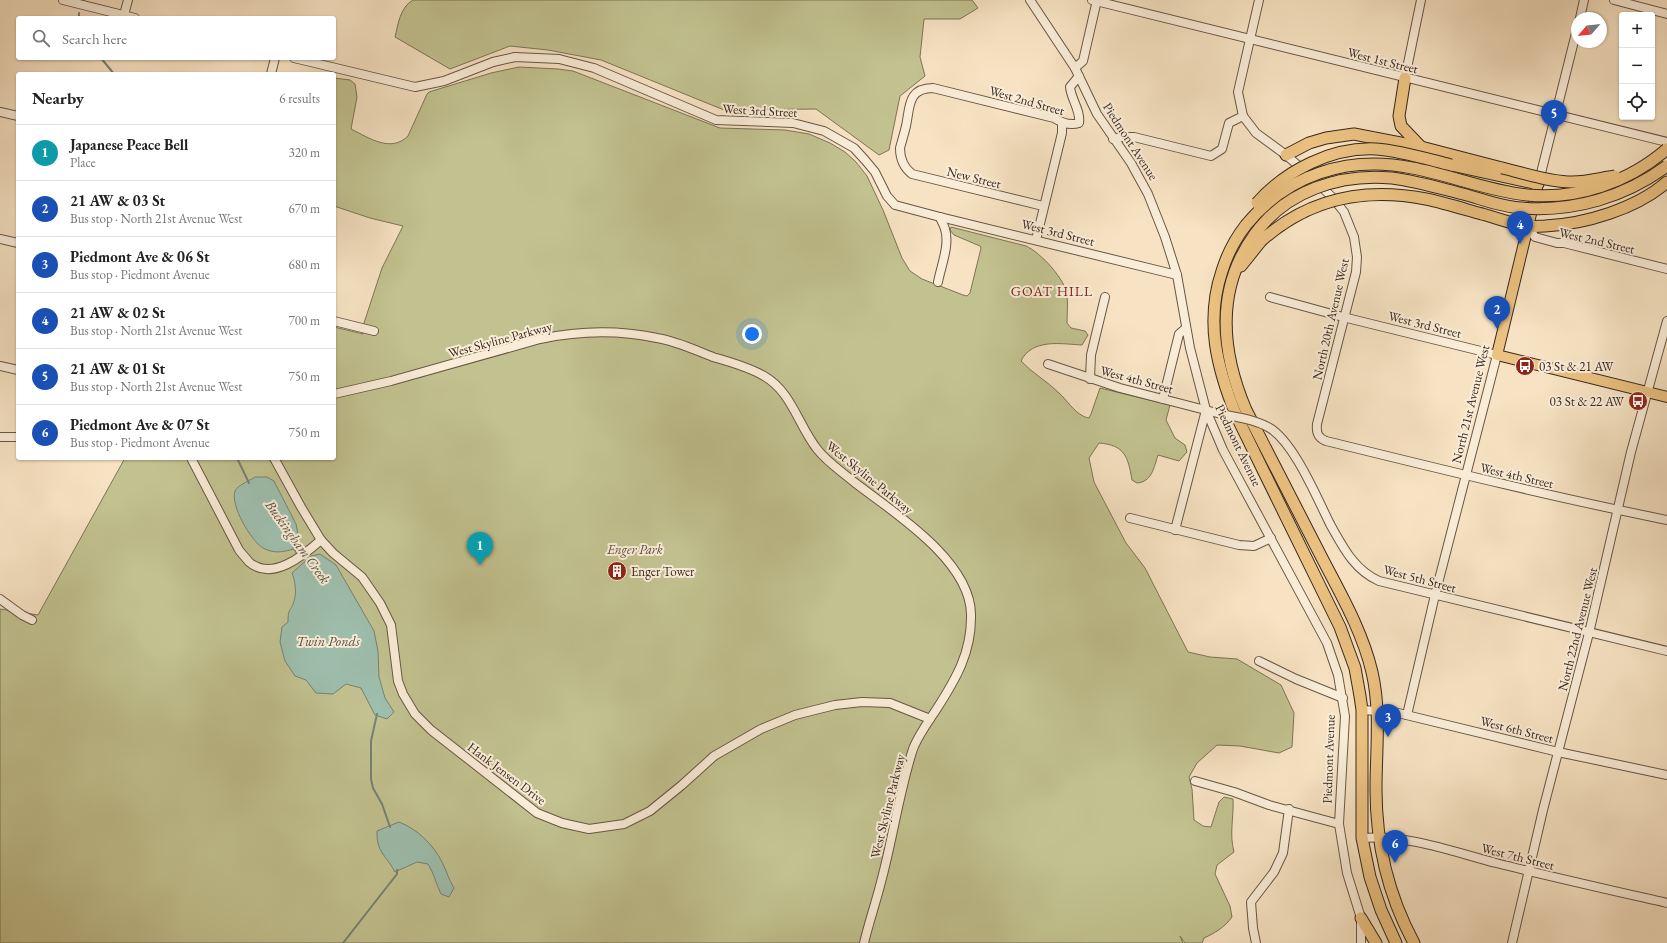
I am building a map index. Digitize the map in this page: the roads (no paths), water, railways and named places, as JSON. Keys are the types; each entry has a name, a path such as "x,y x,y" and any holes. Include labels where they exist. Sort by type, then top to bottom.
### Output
{"highway":[{"path":"1405,78 1399,116 1401,126 1421,147"},
{"path":"1286,155 1309,143 1326,138 1354,134 1421,147 1502,168 1572,182 1594,180 1632,172"},
{"path":"1244,224 1268,201 1292,185 1313,175 1352,166 1374,164 1410,167 1526,195 1552,195 1586,191 1608,184 1632,172 1667,149"},
{"path":"1244,224 1262,198 1286,177 1305,166 1336,154 1361,150 1390,151 1538,184"},
{"path":"1258,238 1270,216 1291,200 1317,187 1351,178 1393,178 1520,208 1542,209 1579,205 1606,198 1642,183 1667,166"},
{"path":"1258,238 1292,217 1344,197 1380,195 1406,196 1427,199 1528,227 1557,226 1593,218 1624,208 1638,202 1667,182"},
{"name":"Piedmont Avenue","path":"1244,224 1232,238 1220,265 1212,297 1216,356 1227,392 1243,430 1345,639 1358,678 1362,710 1362,838 1370,877 1380,910 1396,943"},
{"name":"Piedmont Avenue","path":"1258,238 1232,280 1226,303 1225,326 1229,356 1238,389 1246,410 1361,638 1371,670 1378,710 1376,791 1379,837 1385,872 1397,909 1414,943"},
{"path":"1361,918 1376,943"}],"main road":[{"name":"North 21st Avenue West","path":"1496,354 1538,184"},
{"name":"West 3rd Street","path":"1496,354 1667,397"}],"street":[{"path":"63,0 128,16"},
{"path":"124,15 128,0"},
{"name":"Piedmont Avenue","path":"1030,0 1075,68 1097,114 1131,163 1148,194 1165,237 1177,275 1193,365 1206,410 1223,450 1327,643 1338,675 1345,716 1339,824 1346,873 1361,918 1361,943"},
{"path":"1075,68 1083,61 1096,0"},
{"name":"West 1st Street","path":"1096,0 1667,142"},
{"name":"North 20th Avenue West","path":"1259,0 1238,92 1243,116 1256,133 1286,155 1332,197 1344,212 1351,227 1356,248 1357,264 1330,378 1317,424 1317,435"},
{"path":"1405,78 1421,0"},
{"path":"1581,12 1584,0"},
{"path":"1614,0 1667,14"},
{"name":"North 21st Avenue West","path":"1538,184 1572,48"},
{"name":"West 3rd Street","path":"302,60 415,87 444,81 492,62 515,57 559,59 594,68 716,120 793,123 824,131 854,148 866,160 875,172 887,196 895,205 940,218 1177,275"},
{"path":"272,72 274,60"},
{"name":"West 2nd Street","path":"903,164 900,155 900,148 910,100 918,91 925,88 932,88 1054,118 1062,124 1075,124 1079,123 1080,117 1071,95 1070,88 1079,76"},
{"path":"0,112 16,116"},
{"path":"1113,139 1134,137 1211,156 1222,149 1229,122 1243,116"},
{"path":"1036,240 1043,206 1062,133 1062,124"},
{"name":"New Street","path":"903,164 912,174 1043,206"},
{"path":"938,282 946,236 945,229 940,218"},
{"name":"West 2nd Street","path":"1528,227 1535,237 1557,243 1564,242 1667,268"},
{"path":"0,239 16,243"},
{"path":"1090,379 1091,355 1105,297"},
{"name":"West 3rd Street","path":"1270,297 1344,317 1496,354"},
{"name":"North 22nd Avenue West","path":"1512,943 1558,752 1589,633 1631,452 1649,392 1667,321"},
{"path":"336,322 374,331"},
{"path":"1163,399 1180,334 1186,328"},
{"name":"West Skyline Parkway","path":"336,394 391,381 558,335 602,332 658,338 737,365 764,376 777,385 789,399 817,449 834,466 915,529 952,564 961,579 971,612 969,646 954,683 930,719 914,747 903,786 881,882 864,943"},
{"name":"North 21st Avenue West","path":"1407,715 1435,595 1496,354"},
{"name":"West 4th Street","path":"1048,364 1120,388 1221,414"},
{"path":"0,366 16,370"},
{"path":"1175,530 1206,410"},
{"name":"West 5th Street","path":"1221,414 1263,424 1280,436 1292,451 1349,557 1368,574 1383,582 1667,651"},
{"name":"West 4th Street","path":"1317,435 1326,441 1466,475 1667,520"},
{"path":"0,437 16,437"},
{"path":"192,460 239,550 250,563 270,569 293,562 321,540 300,507 275,460"},
{"path":"1130,518 1244,546 1257,545 1271,538"},
{"name":"Hank Jensen Drive","path":"321,540 333,553 362,577 380,603 391,625 398,681 403,694 415,714 431,730 537,813 562,824 590,829 624,824 650,811 714,756 761,729 795,714 835,705 862,702 890,703 930,719"},
{"path":"0,599 22,615 32,620"},
{"path":"1259,661 1302,682 1342,698"},
{"name":"West 6th Street","path":"1362,710 1378,710 1407,715 1558,752 1667,775"},
{"path":"1195,781 1234,792 1269,805 1289,809 1339,824"},
{"path":"1256,943 1251,902 1274,872 1283,853 1289,809"},
{"name":"West 7th Street","path":"1362,838 1379,837 1412,842 1667,903"}],"water":[{"path":"255,477 267,477 274,481 296,524 299,540 294,549 278,552 263,548 248,531 238,513 234,497 235,491 241,485"},
{"name":"Twin Ponds","path":"320,554 336,565 374,631 378,651 379,677 385,698 394,712 387,719 375,715 361,688 346,684 333,694 316,693 306,680 295,676 285,661 280,642 282,627 288,622 289,612 295,598 295,587 292,573 311,556"},
{"path":"399,822 406,825 424,838 438,855 454,888 449,897 441,894 428,864 417,862 395,872 382,853 378,844 377,831"}],"waterway":[{"name":"Buckingham Creek","path":"103,60 112,72"},
{"name":"Buckingham Creek","path":"238,460 249,483"},
{"name":"Buckingham Creek","path":"293,547 298,555"},
{"name":"Buckingham Creek","path":"377,714 371,741 371,779 373,788 382,804 390,827"},
{"name":"Buckingham Creek","path":"343,943 397,874 397,870"}],"place":[{"name":"21 AW & 01 St","path":"1554,133"},
{"name":"21 AW & 02 St","path":"1520,244"},
{"name":"21 AW & 03 St","path":"1497,329"},
{"name":"03 St & 21 AW","path":"1525,366"},
{"name":"03 St & 22 AW","path":"1638,401"},
{"name":"Japanese Peace Bell","path":"480,565"},
{"name":"Enger Tower","path":"617,571"},
{"name":"Piedmont Ave & 06 St","path":"1388,737"},
{"name":"Piedmont Ave & 07 St","path":"1395,863"}],"district":[{"name":"GOAT HILL","path":"1052,291"}],"park label":[{"name":"Enger Park","path":"635,549"}]}
